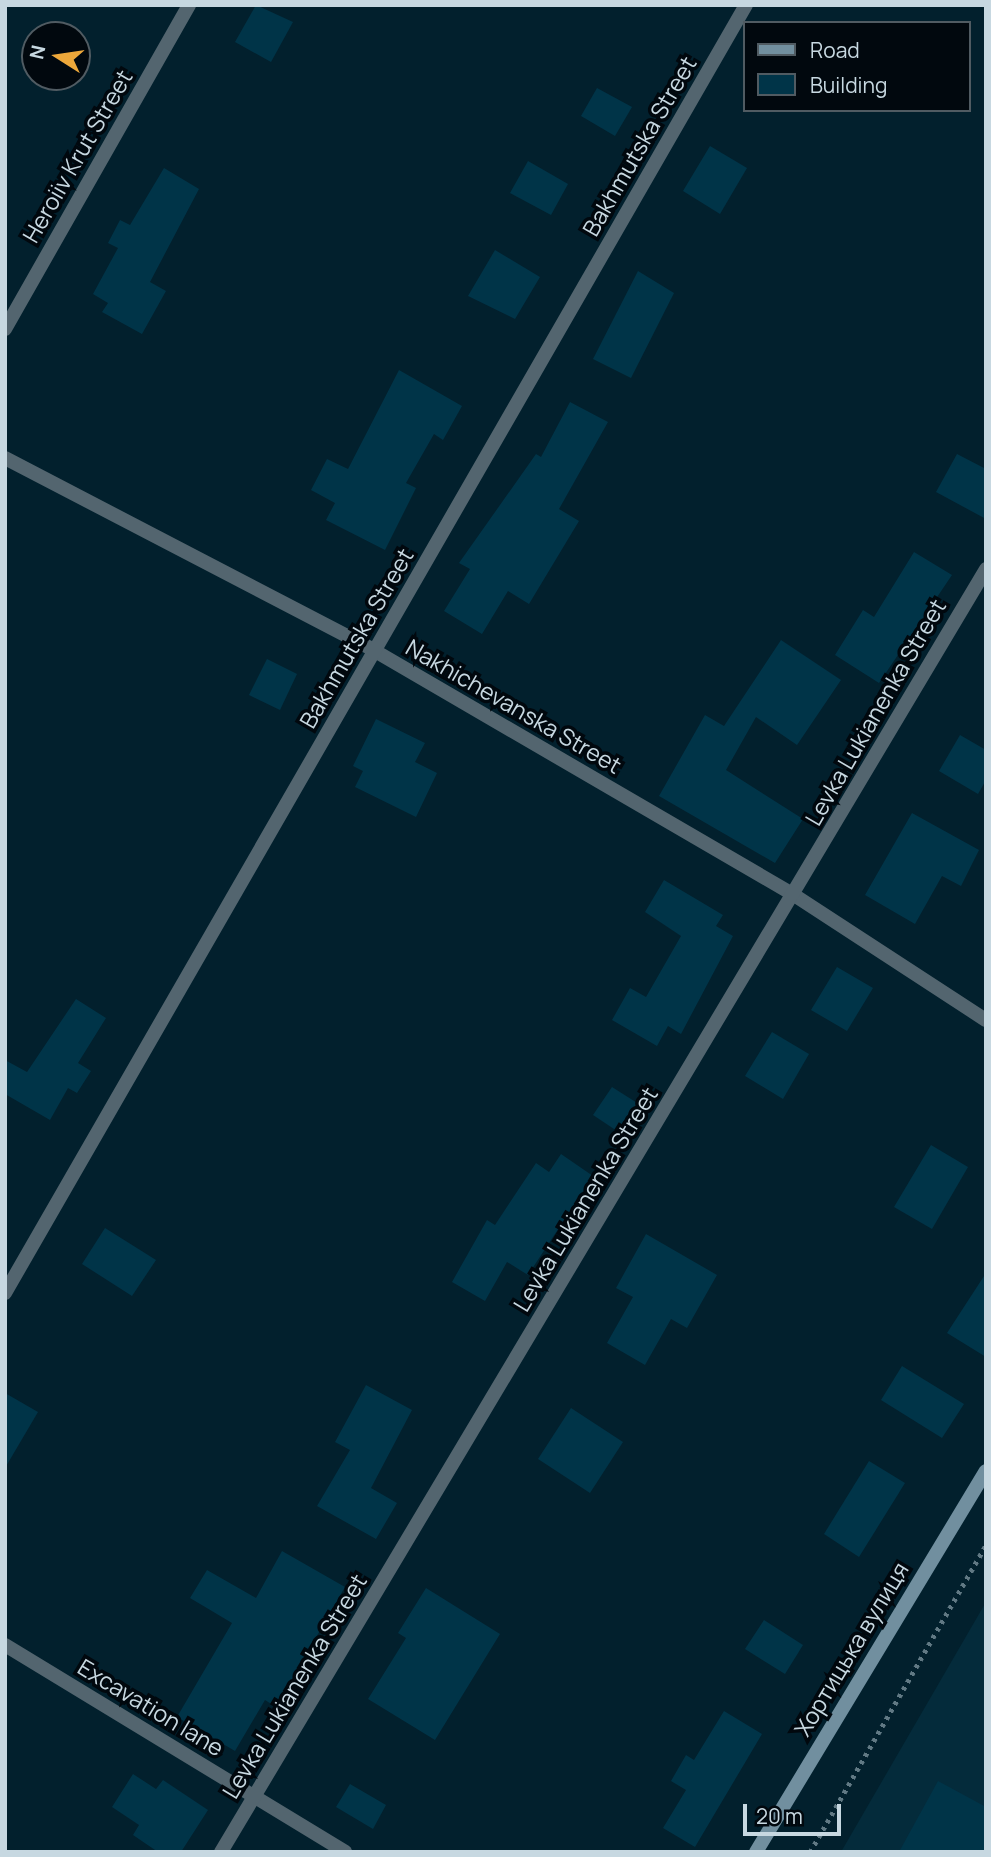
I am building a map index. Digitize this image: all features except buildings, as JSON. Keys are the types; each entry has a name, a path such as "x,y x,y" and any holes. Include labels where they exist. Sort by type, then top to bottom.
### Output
{"street":[{"name":"Heroiiv Krut Street","path":"5,330 189,5"},
{"name":"Bakhmutska Street","path":"5,1293 746,5"},
{"name":"Nakhichevanska Street","path":"5,458 375,651 794,895 986,1020"},
{"name":"Levka Lukianenka Street","path":"221,1852 986,569"},
{"name":"Хортицька вулиця","path":"756,1852 986,1471"},
{"name":"Excavation lane","path":"5,1645 345,1852"}],"path":[{"path":"810,1852 986,1545"}],"shaded area":[{"path":"986,1602 986,1852 841,1852"}]}
